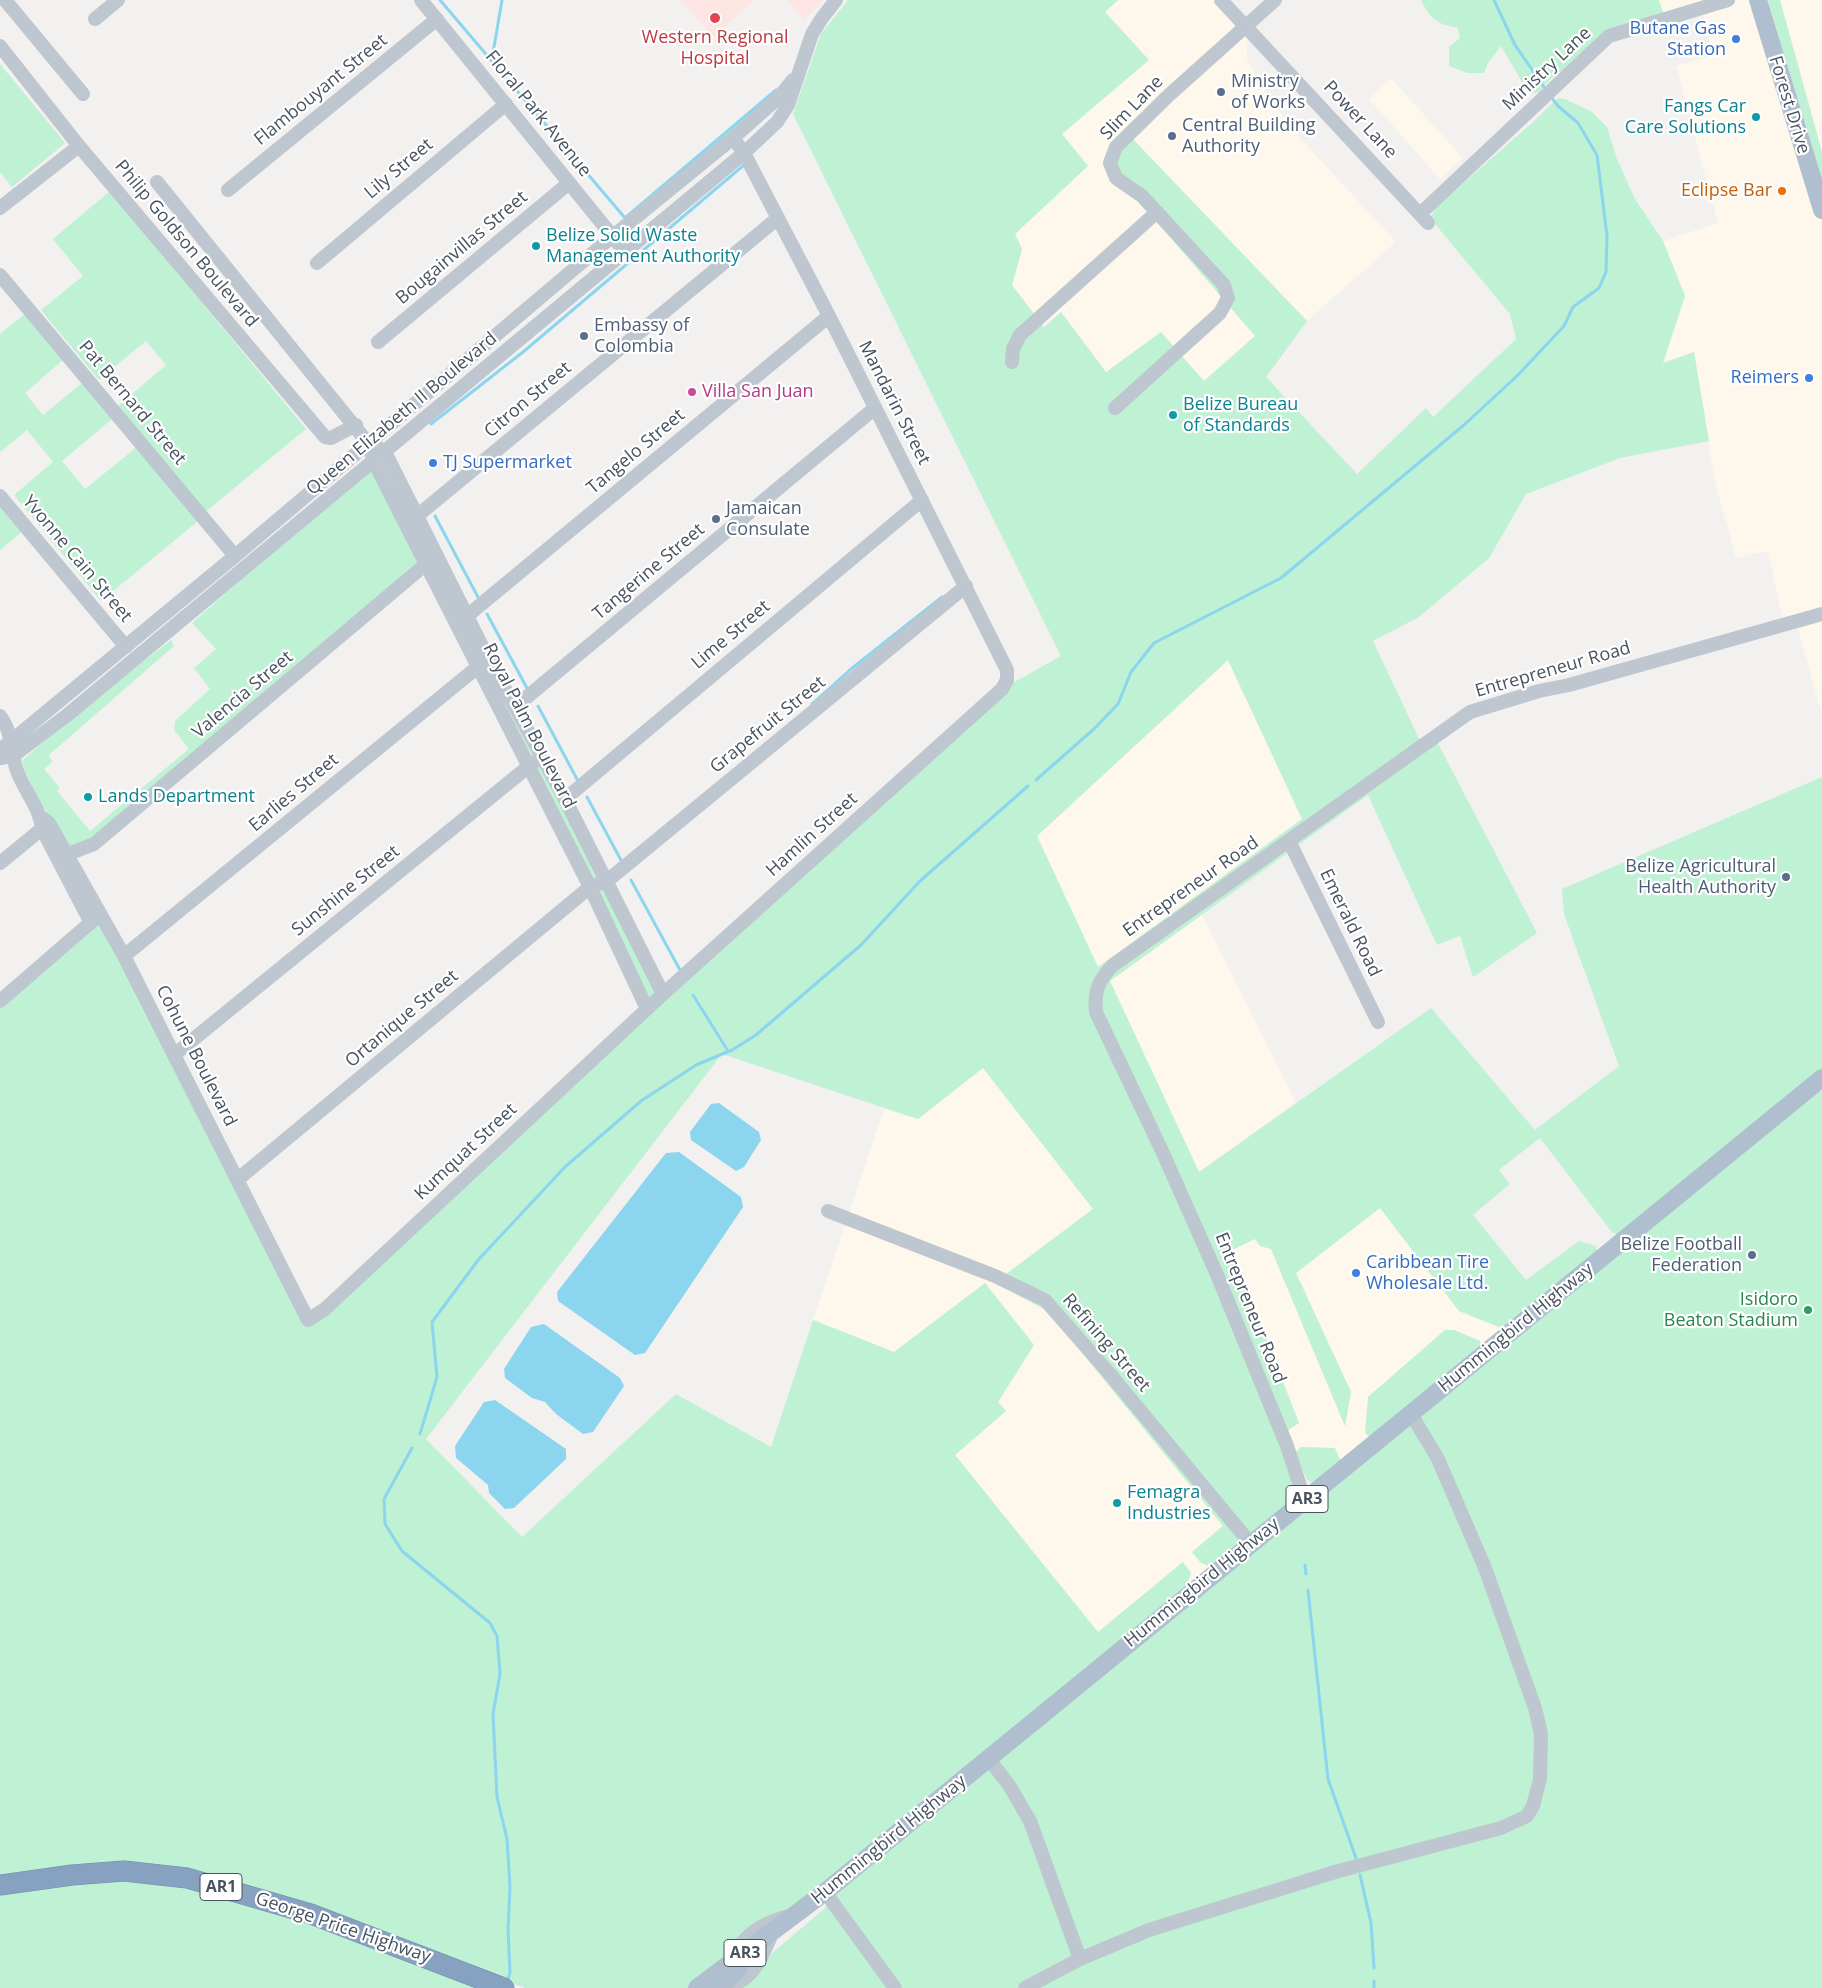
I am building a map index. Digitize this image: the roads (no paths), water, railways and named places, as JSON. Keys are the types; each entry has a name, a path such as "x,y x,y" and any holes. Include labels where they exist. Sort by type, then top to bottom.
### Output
{"highway":[{"name":"George Price Highway","path":"0,1885 63,1876 124,1871 187,1878 311,1914 504,1988"}],"main road":[{"name":"Forest Drive","path":"1758,0 1822,210"},
{"name":"Hummingbird Highway","path":"698,1988 825,1892 1822,1078"},
{"name":"Hummingbird Highway","path":"719,1988 796,1915"}],"street":[{"path":"5,0 83,94"},
{"path":"96,19 118,0"},
{"name":"Floral Park Avenue","path":"421,0 626,253"},
{"name":"Queen Elizabeth II Boulevard","path":"7,757 66,716 180,623 744,153 777,122 788,105 812,34 836,0"},
{"name":"Power Lane","path":"1221,0 1424,218"},
{"name":"Slim Lane","path":"1115,408 1220,313 1228,298 1224,285 1157,212 1142,196 1116,178 1110,163 1112,155 1116,147 1168,96 1275,0"},
{"name":"Ministry Lane","path":"1424,218 1609,36 1728,0"},
{"name":"Flambouyant Street","path":"228,190 437,19"},
{"name":"Philip Goldson Boulevard","path":"0,46 79,146 325,437 331,438 356,425"},
{"name":"Queen Elizabeth II Boulevard","path":"0,750 235,556 613,236 733,138 779,98 800,72"},
{"name":"Lily Street","path":"317,263 506,104"},
{"name":"Mandarin Street","path":"733,138 744,153 829,316 966,586 1007,670 1007,680 1002,689"},
{"path":"0,208 79,146"},
{"name":"Philip Goldson Boulevard","path":"157,182 356,425 368,443"},
{"name":"Bougainvillas Street","path":"378,342 569,183"},
{"path":"1012,362 1013,349 1020,335 1157,212"},
{"name":"Citron Street","path":"417,516 778,218"},
{"name":"Pat Bernard Street","path":"0,275 235,556"},
{"name":"Tangelo Street","path":"467,616 829,316"},
{"name":"Tangerine Street","path":"516,707 875,408"},
{"path":"368,443 385,452"},
{"name":"Royal Palm Boulevard","path":"368,443 374,462 431,560 467,616 483,662 516,707 565,799 663,994"},
{"name":"Royal Palm Boulevard","path":"385,452 417,516 431,560 483,662 529,767 590,888 647,1009"},
{"name":"Yvonne Cain Street","path":"0,496 126,647"},
{"name":"Lime Street","path":"565,799 922,500"},
{"name":"Valencia Street","path":"68,854 94,844 431,560"},
{"name":"Grapefruit Street","path":"590,888 607,881 966,586"},
{"path":"170,610 180,623"},
{"name":"Entrepreneur Road","path":"1305,1501 1287,1446 1218,1277 1162,1151 1096,1012 1094,996 1099,980 1112,966 1470,712 1539,691 1569,685 1822,614"},
{"name":"Earlies Street","path":"124,956 483,662"},
{"name":"Hamlin Street","path":"647,1009 1002,689"},
{"path":"56,703 66,716"},
{"name":"Cohune Boulevard","path":"0,716 6,722 11,740 7,757 17,770 96,918 124,956 308,1320"},
{"name":"Sunshine Street","path":"174,1055 542,756"},
{"path":"0,863 44,823"},
{"name":"Cohune Boulevard","path":"44,823 68,854 96,918"},
{"name":"Emerald Road","path":"1289,841 1378,1022"},
{"name":"Ortanique Street","path":"237,1180 590,888"},
{"path":"0,1000 96,918"},
{"name":"Kumquat Street","path":"308,1320 325,1309 647,1009"},
{"name":"Refining Street","path":"828,1211 995,1276 1045,1300 1109,1372 1251,1544"},
{"path":"1025,1988 1080,1959 1149,1930 1326,1875 1501,1828 1527,1816 1540,1779 1541,1734 1534,1708 1481,1559 1438,1458 1411,1414"},
{"path":"988,1758 1010,1785 1030,1821 1080,1959"},
{"path":"825,1892 895,1988"},
{"path":"726,1988 738,1984 756,1970 770,1938"}],"water":[{"path":"719,1103 759,1132 761,1140 744,1167 736,1171 691,1140 690,1132 711,1104"},
{"path":"679,1152 741,1197 743,1207 645,1353 635,1355 558,1301 557,1292 666,1153"},
{"path":"544,1324 620,1378 624,1386 593,1432 583,1434 556,1414 545,1402 532,1398 505,1378 504,1369 531,1327"},
{"path":"495,1400 566,1449 566,1459 514,1508 505,1509 489,1493 488,1485 456,1458 455,1446 484,1402"}],"waterway":[{"path":"440,0 625,218 776,90"},
{"path":"492,59 502,0"},
{"path":"1494,0 1515,45 1546,90"},
{"path":"1036,780 1095,728 1118,704 1131,672 1154,643 1281,578 1464,425 1518,375 1564,326 1573,307 1599,288 1606,272 1607,236 1597,155 1578,123 1558,106 1551,97"},
{"path":"431,424 523,352 744,165"},
{"path":"435,516 479,599"},
{"path":"812,704 851,669 942,597"},
{"path":"487,614 527,688"},
{"path":"538,706 578,781"},
{"path":"420,1434 437,1377 432,1322 479,1259 565,1167 641,1101 696,1065 732,1050 756,1035 861,945 920,881 1028,786"},
{"path":"587,797 622,862"},
{"path":"631,880 680,970"},
{"path":"693,995 728,1051"},
{"path":"412,1448 384,1499 385,1524 402,1551 490,1623 497,1636 500,1674 493,1714 497,1797 507,1839 510,1887 508,1930 510,1973 508,1979"},
{"path":"1305,1565 1306,1574"},
{"path":"1308,1590 1328,1779 1357,1861"},
{"path":"1360,1875 1371,1923 1374,1968"},
{"path":"1374,1981 1374,1988"}],"place":[{"name":"Western Regional Hospital","path":"715,18"},
{"name":"Butane Gas Station","path":"1736,39"},
{"name":"Ministry of Works","path":"1221,92"},
{"name":"Fangs Car Care Solutions","path":"1756,117"},
{"name":"Central Building Authority","path":"1172,136"},
{"name":"Eclipse Bar","path":"1782,191"},
{"name":"Belize Solid Waste Management Authority","path":"536,246"},
{"name":"Embassy of Colombia","path":"584,336"},
{"name":"Reimers","path":"1809,378"},
{"name":"Villa San Juan","path":"692,392"},
{"name":"Belize Bureau of Standards","path":"1173,415"},
{"name":"TJ Supermarket","path":"433,463"},
{"name":"Jamaican Consulate","path":"716,519"},
{"name":"Lands Department","path":"88,797"},
{"name":"Belize Agricultural Health Authority","path":"1786,877"},
{"name":"Belize Football Federation","path":"1752,1255"},
{"name":"Caribbean Tire Wholesale Ltd.","path":"1356,1273"},
{"name":"Isidoro Beaton Stadium","path":"1808,1310"},
{"name":"Femagra Industries","path":"1117,1503"}]}
